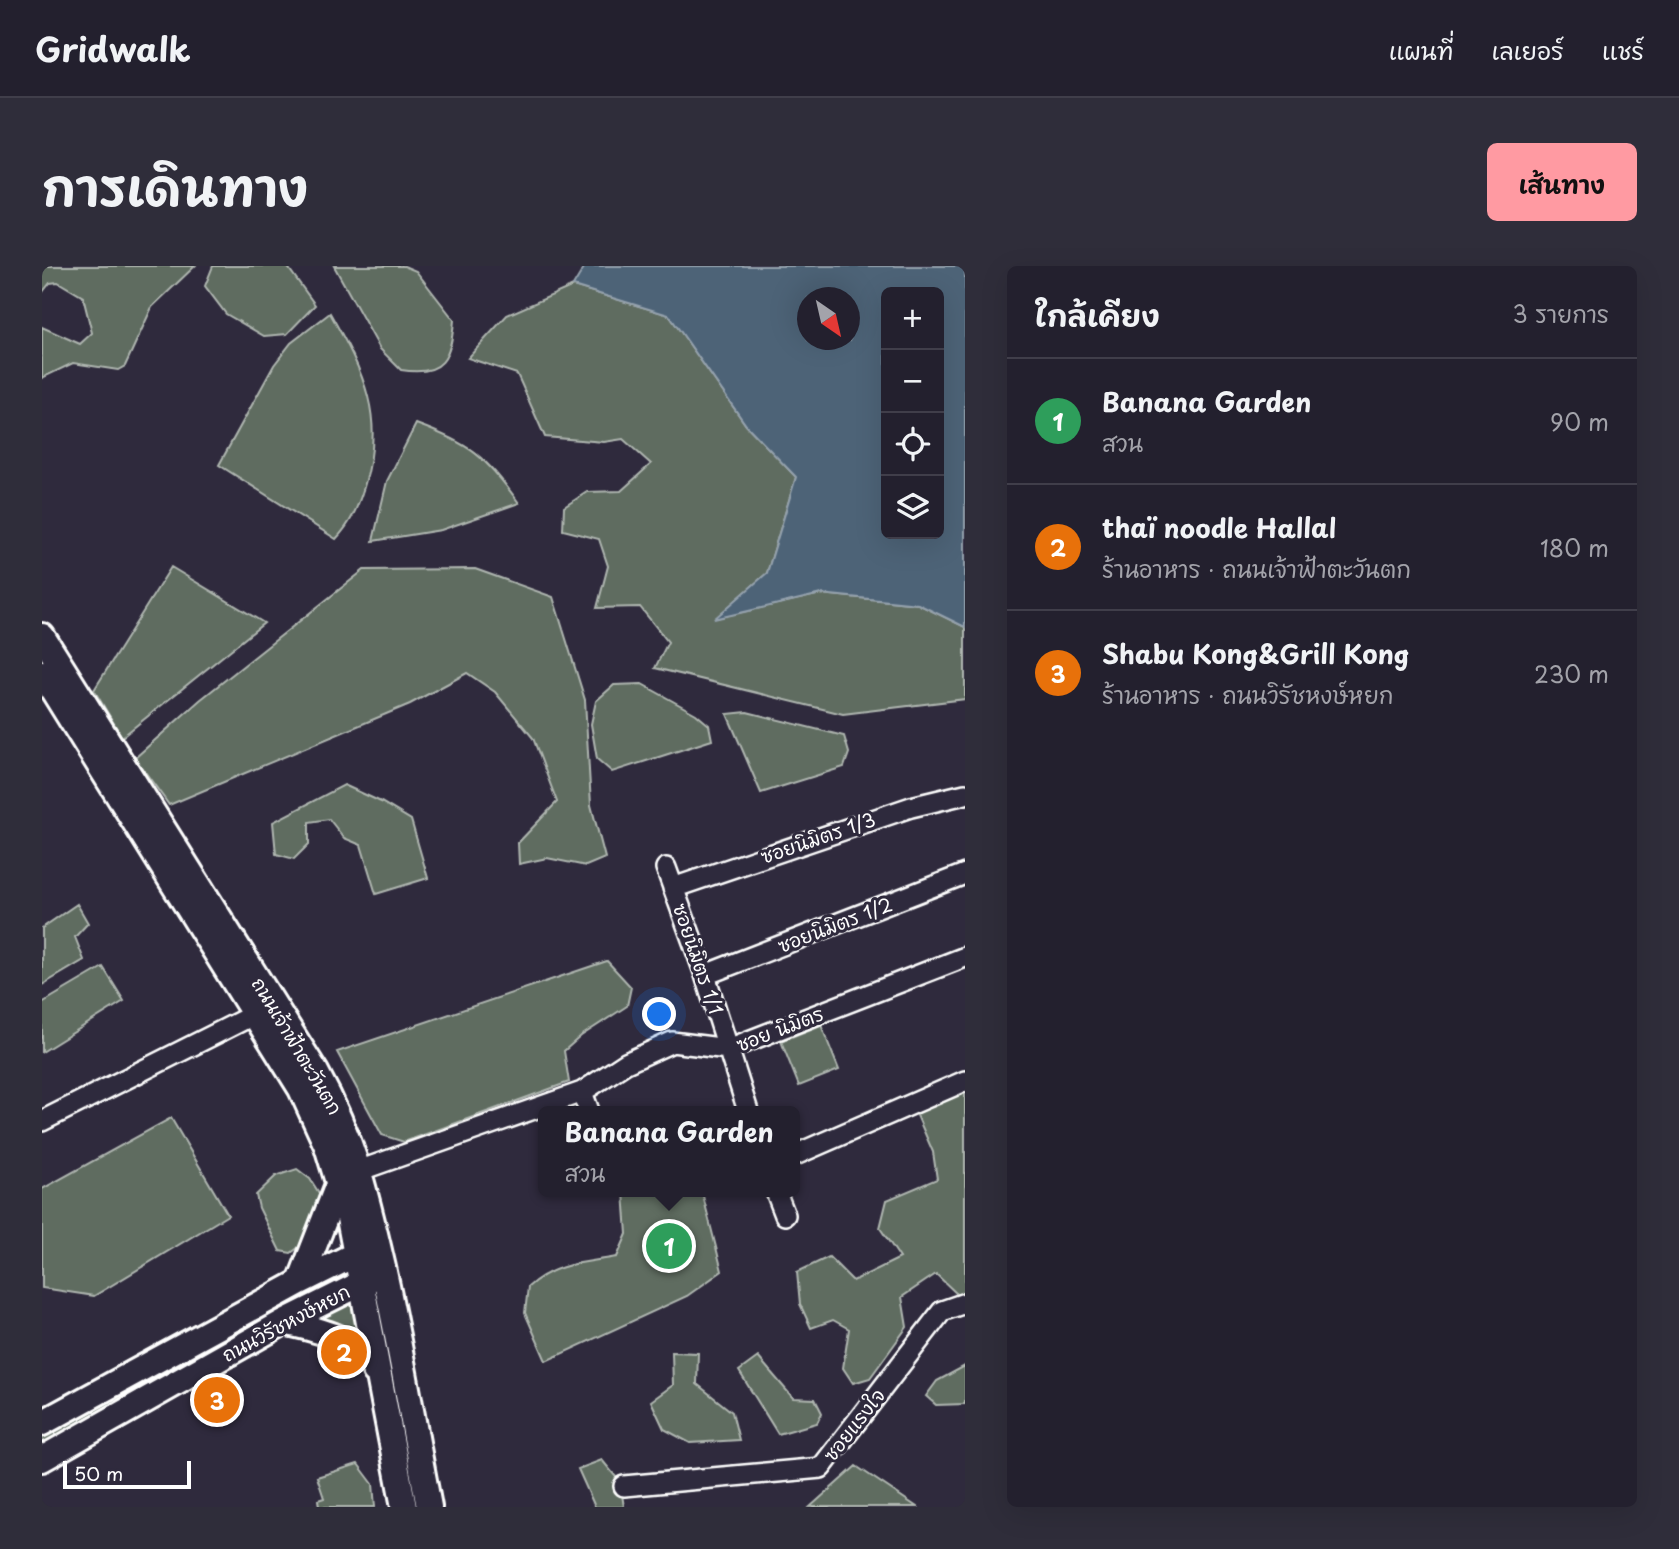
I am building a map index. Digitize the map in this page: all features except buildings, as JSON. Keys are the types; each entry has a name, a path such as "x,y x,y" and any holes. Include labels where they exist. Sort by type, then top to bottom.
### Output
{"main road":[{"name":"ถนนเจ้าฟ้าตะวันตก","path":"42,636 316,1072 341,1117 361,1170 378,1244 429,1507"},
{"name":"ถนนเจ้าฟ้าตะวันตก","path":"42,673 255,1013 309,1105 339,1182 404,1507"},
{"path":"300,1282 339,1182"},
{"name":"ถนนวิรัชหงษ์หยก","path":"42,1423 300,1282 378,1244"},
{"name":"ถนนวิรัชหงษ์หยก","path":"42,1459 284,1322 384,1272"},
{"path":"284,1322 319,1331 355,1346 371,1363 381,1384"}],"street":[{"name":"ซอยนิมิตร 1/3","path":"673,888 911,807 965,794"},
{"name":"ซอยนิมิตร 1/1","path":"666,868 705,975 746,1106"},
{"name":"ซอยนิมิตร 1/2","path":"705,975 965,874"},
{"name":"ซอย นิมิตร","path":"542,1106 582,1092 626,1063 672,1042 728,1049 965,957"},
{"path":"42,1121 255,1013"},
{"path":"800,1153 965,1081"},
{"path":"582,1092 587,1106"},
{"name":"ซอย นิมิตร","path":"361,1170 538,1108"},
{"path":"778,1197 785,1215"},
{"name":"ซอยแรงใจ","path":"624,1486 821,1468 942,1311 965,1303"}],"green space":[{"path":"42,266 195,266 152,307 125,366 118,370 73,363 42,378 42,327 80,344 92,333 83,297 58,282 50,283 42,293"},
{"path":"213,266 287,266 315,305 287,334 264,336 226,314 205,286"},
{"path":"334,266 404,266 416,271 454,320 450,345 442,362 427,370 401,370 380,349"},
{"path":"573,286 669,315 746,425 796,477 767,573 716,618 821,594 918,604 965,627 965,699 843,714 655,668 668,642 640,607 597,608 608,566 599,539 563,530 564,507 587,492 621,491 651,464 623,439 604,442 545,437 517,374 468,358 507,315"},
{"path":"330,313 362,376 372,417 373,439 359,502 350,521 336,539 219,465 274,365 291,343"},
{"path":"416,424 451,438 475,453 519,503 441,530 373,541 387,481"},
{"path":"171,567 264,623 122,737 94,690"},
{"path":"475,569 553,597 585,700 591,805 605,858 586,866 547,858 519,864 518,843 557,802 533,738 495,692 467,673 410,704 169,805 135,758 200,700 364,570"},
{"path":"642,684 696,714 709,725 712,740 612,772 597,759 591,724 596,701 614,685"},
{"path":"747,712 844,736 849,753 844,767 761,793 727,714"},
{"path":"344,785 411,820 428,878 376,894 361,845 344,838 329,819 309,822 309,844 294,859 276,854 273,822"},
{"path":"77,904 88,923 75,937 84,960 42,985 42,928"},
{"path":"607,961 631,987 627,1006 581,1036 564,1051 569,1082 404,1142 382,1135 337,1052"},
{"path":"103,967 124,1001 42,1052 42,1003"},
{"path":"821,1025 839,1070 799,1086 781,1041"},
{"path":"965,1089 965,1292 959,1296 936,1274 902,1297 907,1327 870,1378 853,1383 843,1368 849,1329 833,1320 811,1328 800,1304 797,1272 829,1257 853,1281 900,1258 880,1228 887,1200 937,1179 933,1152 916,1113"},
{"path":"171,1118 228,1215 94,1296 42,1288 42,1189"},
{"path":"297,1169 310,1179 328,1207 307,1241 291,1253 280,1251 259,1208 256,1195 276,1176"},
{"path":"624,1197 703,1197 722,1271 687,1296 546,1361 525,1313 528,1287 559,1269 617,1257 627,1234"},
{"path":"327,1286 328,1289 42,1446 42,1439 290,1301"},
{"path":"350,1295 360,1340 308,1322"},
{"path":"672,1352 698,1353 697,1384 732,1412 739,1440 690,1443 664,1429 651,1401 673,1385"},
{"path":"758,1357 793,1398 815,1399 822,1413 817,1423 778,1434 739,1371"},
{"path":"965,1366 965,1404 936,1405 926,1396 937,1381"},
{"path":"602,1460 620,1482 624,1507 595,1507 578,1469"},
{"path":"358,1464 373,1484 375,1507 319,1507 318,1500 324,1498 317,1477"},
{"path":"856,1466 917,1507 810,1507"}],"water":[{"path":"585,266 965,266 965,627 918,604 821,594 714,619 767,573 796,477 746,425 669,315 573,286"}],"place":[{"name":"Banana Garden","path":"669,1246"},
{"name":"thaï noodle Hallal","path":"344,1352"},
{"name":"Shabu Kong&Grill Kong","path":"217,1400"}]}
